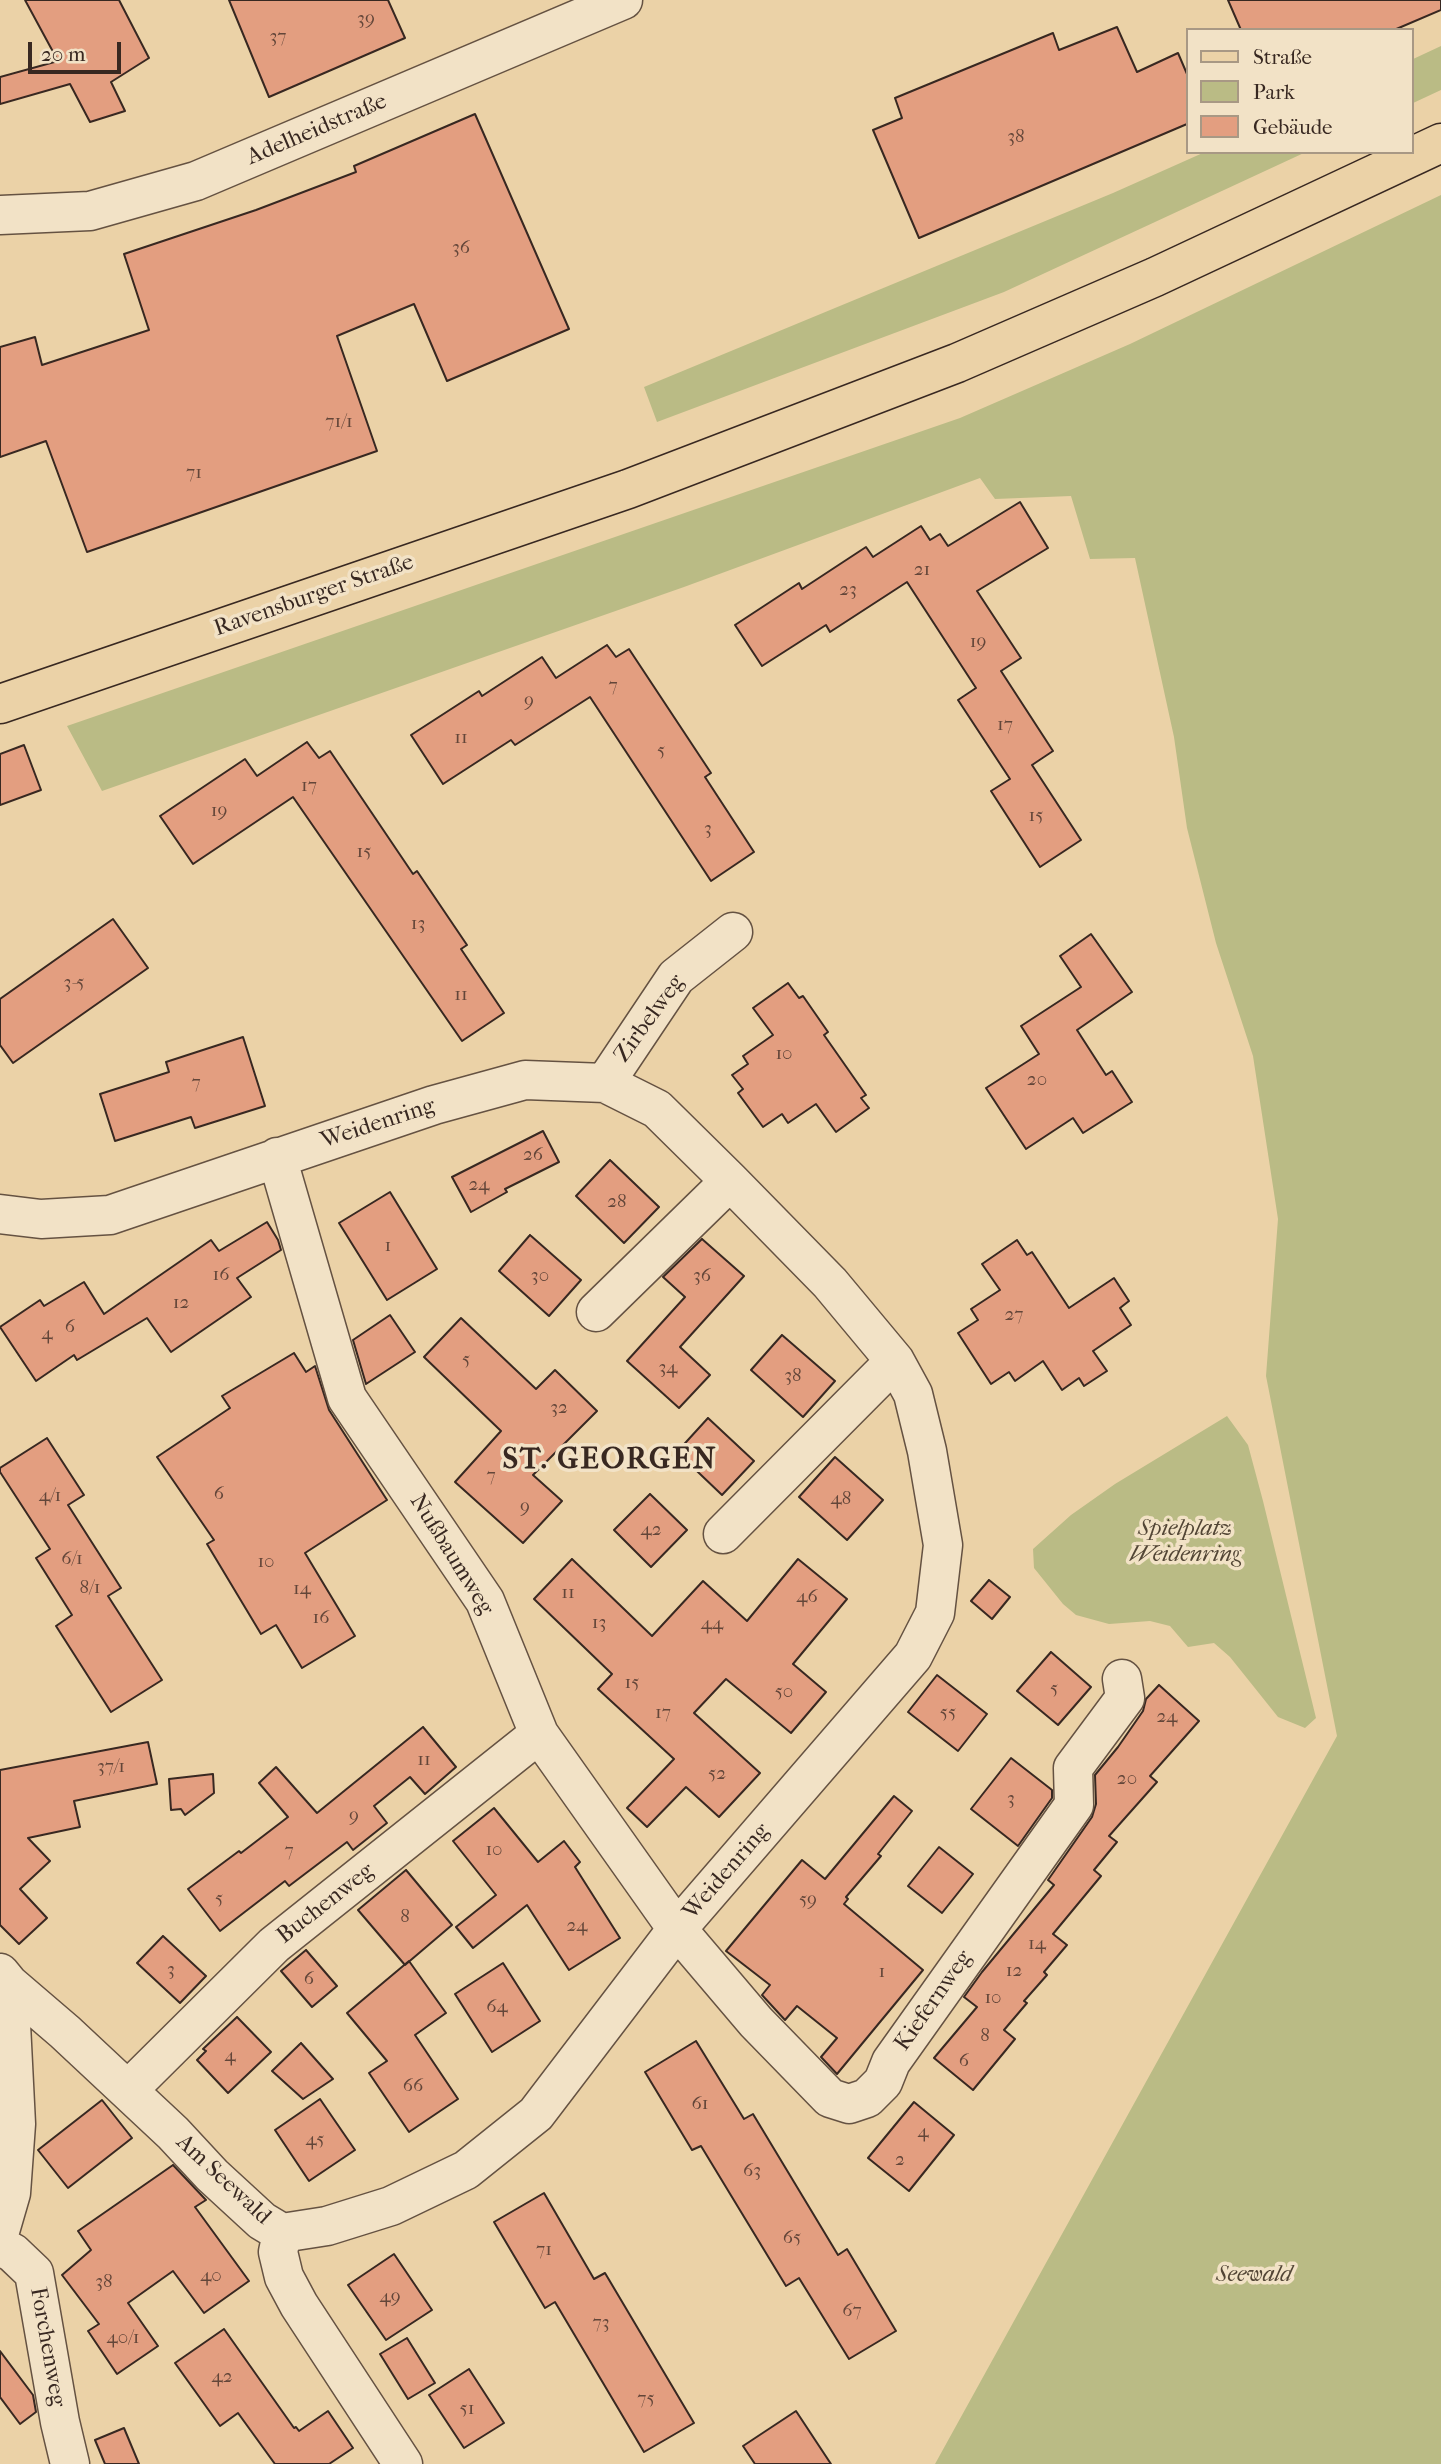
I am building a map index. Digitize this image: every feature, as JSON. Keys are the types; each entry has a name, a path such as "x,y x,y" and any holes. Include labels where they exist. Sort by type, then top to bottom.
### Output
{"main road":[{"name":"Ravensburger Straße","path":"0,704 628,489 983,352 1155,277 1441,143"}],"street":[{"name":"Adelheidstraße","path":"0,215 90,211 196,181 623,0"},
{"name":"Zirbelweg","path":"605,1083 676,977 733,932"},
{"name":"Weidenring","path":"0,1214 41,1219 110,1215 434,1105 525,1080 605,1083 657,1110 730,1181 830,1283 895,1361 913,1394 927,1451 943,1545 935,1613 913,1656 677,1929 536,2114 466,2170 391,2206 327,2227 282,2233"},
{"name":"Nußbaumweg","path":"277,1157 347,1398 485,1601 539,1734 677,1929"},
{"path":"596,1312 730,1181"},
{"path":"723,1534 895,1361"},
{"name":"Kiefernweg","path":"677,1929 756,2022 830,2098 849,2104 867,2098 883,2082 891,2062 1074,1805 1073,1768 1125,1698 1122,1679"},
{"name":"Buchenweg","path":"128,2090 274,1945 539,1734"},
{"path":"0,2231 11,2193 16,2124 5,1978"},
{"name":"Am Seewald","path":"5,1978 128,2090 212,2175 262,2221 282,2233 278,2252 284,2277 299,2305 403,2464"},
{"name":"Forchenweg","path":"0,2246 13,2253 34,2273 70,2464"}],"green space":[{"path":"1441,46 1441,90 1413,103 1413,59"},
{"path":"1201,154 1302,154 1004,292 657,422 644,387 1113,193"},
{"name":"Seewald","path":"1441,195 1441,2464 935,2464 1337,1736 1266,1376 1278,1219 1253,1056 1216,943 1187,828 1174,737 1135,558 1090,559 1071,496 995,499 980,478 684,587 102,791 67,726 960,418 1130,344"},
{"name":"Spielplatz Weidenring","path":"1227,1416 1248,1445 1263,1501 1316,1718 1305,1728 1278,1717 1230,1657 1214,1643 1188,1647 1170,1626 1150,1621 1109,1624 1076,1615 1063,1604 1034,1568 1033,1549 1071,1515 1115,1484"}],"building":[{"path":"25,0 119,0 149,58 111,82 125,111 90,122 70,84 0,104 0,77 58,61"},
{"path":"229,0 388,0 405,38 269,97"},
{"path":"1228,0 1441,0 1441,10 1399,28 1240,28"},
{"path":"1117,27 1137,72 1178,53 1186,72 1186,124 919,238 873,130 902,118 895,98 1053,33 1059,50"},
{"path":"475,114 569,329 447,381 414,304 337,336 377,451 87,552 46,441 0,457 0,347 35,337 42,365 149,330 124,254 256,210 356,172 354,166"},
{"path":"1020,502 1048,548 977,591 1021,658 1001,671 1053,751 1032,765 1081,840 1040,867 991,791 1010,779 958,700 976,688 907,582 830,632 826,625 762,666 735,625 799,583 802,589 866,547 873,557 921,526 930,540 940,534 948,546"},
{"path":"607,645 616,657 629,649 711,773 705,777 754,852 711,881 590,697 515,745 511,740 443,784 411,735 479,691 482,696 542,657 556,678"},
{"path":"307,742 319,758 330,751 413,874 417,871 467,945 461,949 504,1013 462,1041 293,797 193,864 160,816 245,759 257,776"},
{"path":"24,745 41,790 0,805 0,754"},
{"path":"113,919 148,968 13,1063 0,1045 0,999"},
{"path":"1091,934 1132,992 1077,1030 1106,1075 1112,1071 1132,1102 1083,1133 1073,1118 1026,1149 986,1088 1039,1054 1021,1026 1081,987 1060,956"},
{"path":"788,983 799,998 803,996 828,1032 824,1035 866,1095 861,1098 869,1108 836,1132 816,1104 788,1123 782,1114 763,1127 738,1093 743,1089 732,1075 748,1064 743,1056 773,1035 753,1008"},
{"path":"243,1037 265,1106 195,1128 191,1117 115,1141 100,1094 169,1072 166,1062"},
{"path":"543,1131 559,1162 505,1189 507,1192 471,1212 452,1177"},
{"path":"610,1160 659,1207 624,1243 576,1196"},
{"path":"390,1192 437,1269 387,1300 339,1223"},
{"path":"267,1222 281,1250 237,1278 251,1297 171,1352 147,1318 77,1360 74,1355 36,1381 0,1327 40,1300 44,1306 84,1282 104,1314 211,1240 219,1251"},
{"path":"530,1235 581,1280 549,1316 499,1271"},
{"path":"702,1239 744,1276 680,1347 710,1375 679,1408 627,1361 685,1297 663,1277"},
{"path":"1017,1240 1027,1255 1032,1252 1069,1308 1114,1278 1129,1301 1120,1308 1131,1325 1093,1351 1107,1371 1084,1386 1079,1378 1062,1390 1043,1361 1015,1381 1009,1372 991,1384 958,1333 978,1320 971,1309 1000,1290 982,1264"},
{"path":"390,1315 415,1352 366,1384 353,1340"},
{"path":"461,1318 536,1389 555,1370 597,1411 533,1475 562,1501 523,1543 455,1482 501,1431 424,1357"},
{"path":"782,1335 835,1381 803,1417 751,1370"},
{"path":"294,1353 306,1372 315,1366 329,1410 387,1500 305,1553 355,1636 302,1668 276,1625 261,1634 207,1544 214,1540 157,1457 230,1408 222,1396"},
{"path":"708,1418 754,1461 722,1495 677,1452"},
{"path":"47,1438 84,1495 68,1505 121,1588 108,1596 162,1680 111,1712 56,1626 72,1615 36,1558 50,1549 0,1472 0,1468"},
{"path":"835,1457 883,1500 847,1540 799,1497"},
{"path":"650,1494 687,1530 651,1567 614,1530"},
{"path":"572,1559 652,1636 703,1581 747,1621 798,1559 847,1599 793,1664 826,1692 791,1733 726,1679 694,1713 760,1773 719,1817 686,1787 647,1827 627,1808 674,1759 598,1689 612,1674 534,1599"},
{"path":"989,1580 1010,1597 992,1619 971,1601"},
{"path":"1051,1652 1091,1687 1058,1725 1017,1691"},
{"path":"937,1675 987,1714 958,1751 908,1712"},
{"path":"1159,1685 1199,1721 1150,1776 1157,1782 1109,1836 1117,1842 1094,1870 1101,1876 1053,1934 1067,1945 1044,1972 1047,1975 1024,2001 1027,2003 1004,2030 1015,2039 973,2090 934,2058 977,2007 964,1997 1054,1885 1048,1880 1092,1817 1096,1804 1095,1775 1118,1747 1143,1711 1146,1699"},
{"path":"423,1727 456,1767 425,1794 410,1777 374,1806 387,1823 353,1850 347,1842 289,1886 285,1881 220,1931 188,1889 288,1817 259,1783 276,1767 317,1813"},
{"path":"148,1742 157,1784 74,1801 80,1827 28,1838 50,1861 20,1889 47,1918 19,1944 0,1925 0,1770"},
{"path":"1011,1758 1052,1790 1052,1798 1018,1846 971,1809"},
{"path":"213,1774 214,1793 185,1815 181,1809 171,1810 169,1779"},
{"path":"894,1796 912,1811 878,1854 881,1856 846,1897 848,1899 844,1904 923,1970 837,2074 821,2057 837,2038 797,2006 785,2020 762,1995 770,1985 726,1951 802,1860 825,1879"},
{"path":"494,1808 538,1862 564,1841 580,1862 575,1867 620,1938 569,1970 527,1905 473,1948 456,1927 496,1895 453,1841"},
{"path":"939,1847 973,1874 942,1913 908,1886"},
{"path":"406,1870 452,1925 405,1965 358,1910"},
{"path":"163,1936 206,1976 180,2003 137,1963"},
{"path":"306,1950 337,1986 312,2007 281,1971"},
{"path":"409,1961 446,2013 415,2035 458,2099 409,2132 369,2073 387,2061 347,2013"},
{"path":"503,1963 540,2021 492,2052 455,1994"},
{"path":"237,2017 271,2052 228,2093 197,2060 206,2051 203,2049"},
{"path":"696,2041 744,2119 753,2114 838,2255 847,2249 896,2331 849,2359 799,2278 786,2286 701,2146 692,2150 645,2072"},
{"path":"301,2043 333,2079 303,2099 272,2071"},
{"path":"320,2099 355,2150 309,2181 275,2130"},
{"path":"102,2100 132,2138 68,2188 38,2150"},
{"path":"914,2102 954,2135 909,2191 868,2158"},
{"path":"173,2165 206,2200 195,2207 249,2281 204,2313 173,2271 128,2303 158,2346 117,2374 88,2331 99,2324 62,2275 91,2250 78,2231"},
{"path":"544,2193 594,2279 605,2273 694,2423 644,2452 555,2302 545,2308 494,2222"},
{"path":"394,2254 432,2310 386,2340 348,2285"},
{"path":"224,2329 294,2428 299,2431 328,2411 353,2448 329,2464 275,2464 238,2413 220,2426 175,2363"},
{"path":"407,2338 435,2383 408,2399 380,2354"},
{"path":"0,2351 33,2395 36,2412 20,2424 0,2397"},
{"path":"469,2369 504,2423 464,2448 429,2395"},
{"path":"796,2411 831,2464 755,2464 743,2446"},
{"path":"124,2428 139,2464 105,2464 95,2440"}],"district":[{"name":"ST. GEORGEN","path":"610,1461"}]}
